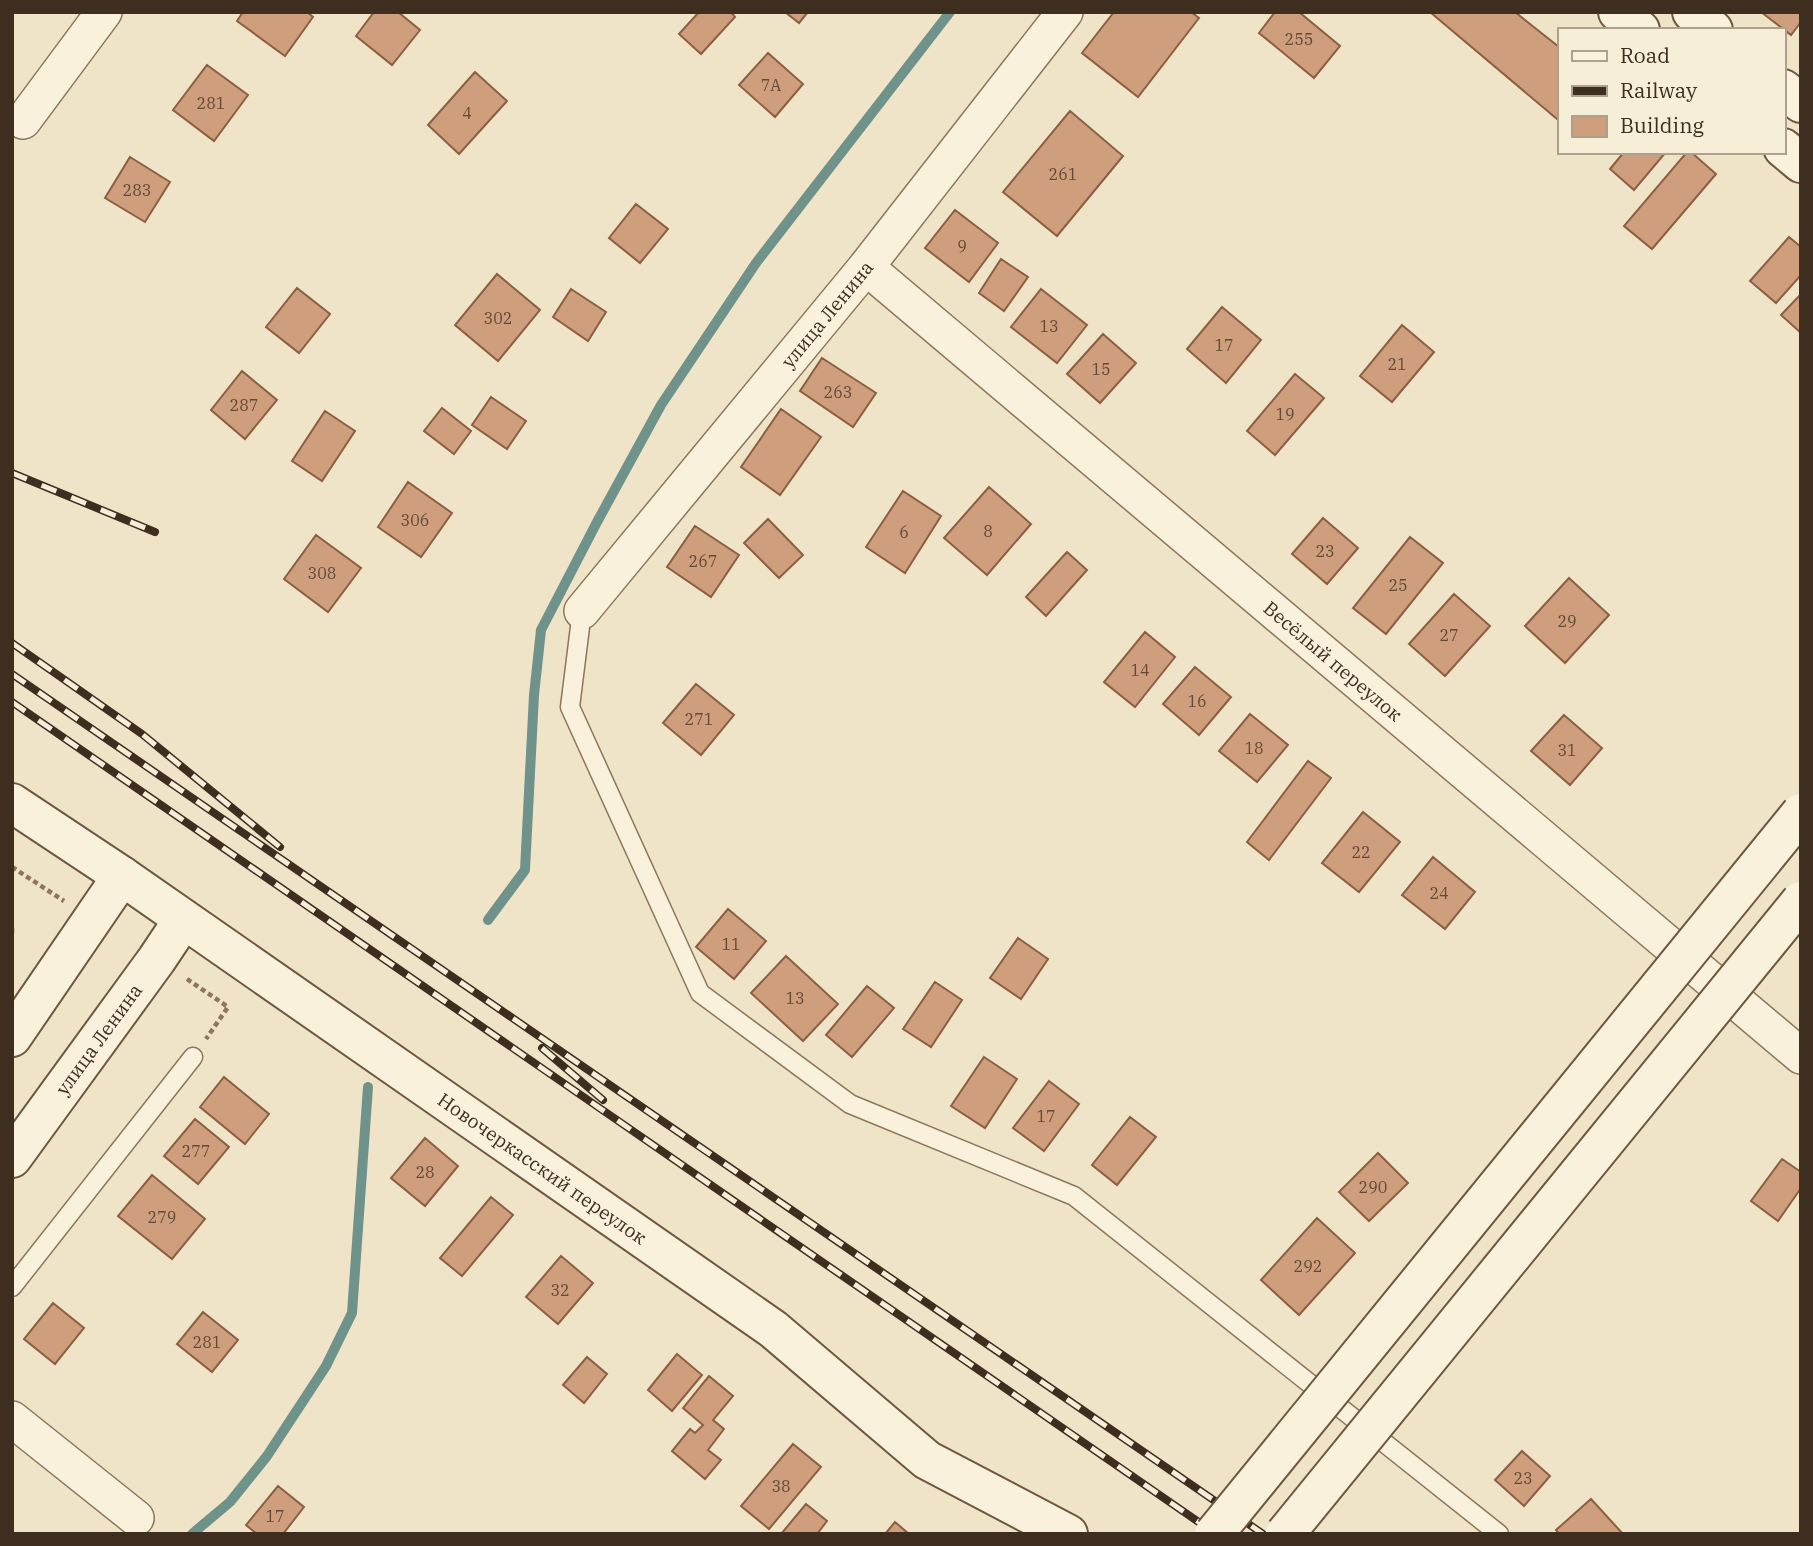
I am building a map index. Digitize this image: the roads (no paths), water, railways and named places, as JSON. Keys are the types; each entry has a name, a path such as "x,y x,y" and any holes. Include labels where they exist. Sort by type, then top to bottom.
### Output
{"main road":[{"path":"1618,12 1638,28"},
{"path":"1692,12 1711,28"},
{"path":"1785,91 1801,103"},
{"path":"1785,150 1801,163"},
{"name":"Новочеркасский переулок","path":"12,803 122,876 773,1329 927,1460 1068,1534"},
{"path":"1213,1534 1801,813"},
{"path":"12,1037 122,876"},
{"path":"1285,1534 1801,901"},
{"name":"улица Ленина","path":"12,1158 183,920"}],"street":[{"path":"23,121 104,12"},
{"name":"улица Ленина","path":"582,611 866,267 1065,12"},
{"name":"Весёлый переулок","path":"866,267 1801,1056"},
{"path":"12,1419 136,1518"}],"lane":[{"path":"582,611 570,706 700,993 850,1104 1074,1196 1499,1534"},
{"path":"12,1287 193,1058"}],"waterway":[{"path":"488,920 525,870 534,695 541,630 661,405 756,263 950,12"},
{"path":"192,1534 230,1502 267,1456 326,1366 352,1313 368,1087"}],"railway":[{"path":"12,473 155,532"},
{"path":"12,643 142,734 280,847"},
{"path":"12,674 1263,1534"},
{"path":"12,702 1216,1534"},
{"path":"542,1048 603,1100"}]}
